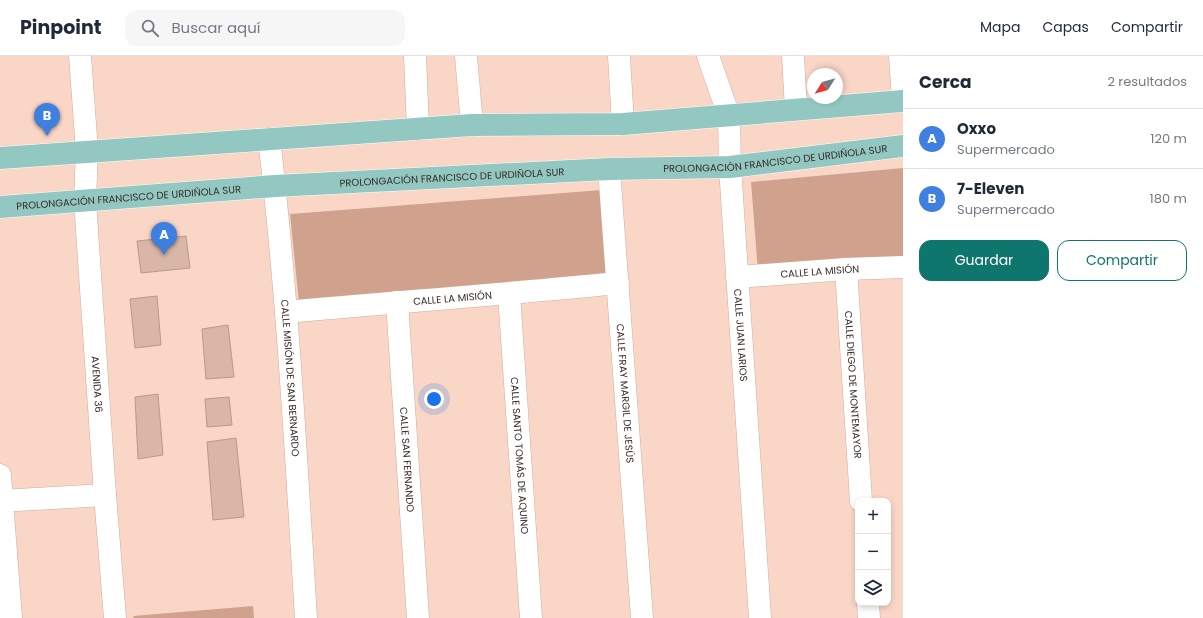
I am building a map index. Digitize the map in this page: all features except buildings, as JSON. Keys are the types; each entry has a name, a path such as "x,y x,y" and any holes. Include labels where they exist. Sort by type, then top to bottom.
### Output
{"main road":[{"path":"0,158 472,125 623,124 903,100"},
{"name":"PROLONGACIÓN FRANCISCO DE URDIÑOLA SUR","path":"0,207 275,186 609,169 730,167 903,146"}],"street":[{"name":"AVENIDA 36","path":"80,56 86,151 85,201 115,618"},
{"path":"415,56 418,129"},
{"path":"466,56 472,125"},
{"path":"619,56 623,124"},
{"name":"CALLE JUAN LARIOS","path":"708,56 729,116 730,167 760,618"},
{"path":"793,56 796,109"},
{"path":"900,56 903,100"},
{"name":"CALLE MISIÓN DE SAN BERNARDO","path":"269,139 275,186 286,312 306,618"},
{"name":"CALLE FRAY MARGIL DE JESÚS","path":"609,169 642,618"},
{"name":"CALLE LA MISIÓN","path":"737,277 846,269 903,267"},
{"name":"CALLE DIEGO DE MONTEMAYOR","path":"846,269 861,498"},
{"name":"CALLE LA MISIÓN","path":"286,312 509,294 618,283"},
{"name":"CALLE SANTO TOMÁS DE AQUINO","path":"509,294 531,618"},
{"name":"CALLE SAN FERNANDO","path":"397,302 418,618"},
{"path":"0,475 11,618"},
{"path":"1,501 105,495"},
{"path":"868,606 869,618"}],"shaded area":[{"path":"903,168 903,262 758,272 751,182"},
{"path":"602,190 608,281 299,303 290,214"},
{"path":"253,606 254,618 134,618 133,616"}],"place":[{"name":"7-Eleven","path":"47,136"},
{"name":"Oxxo","path":"164,255"}]}
